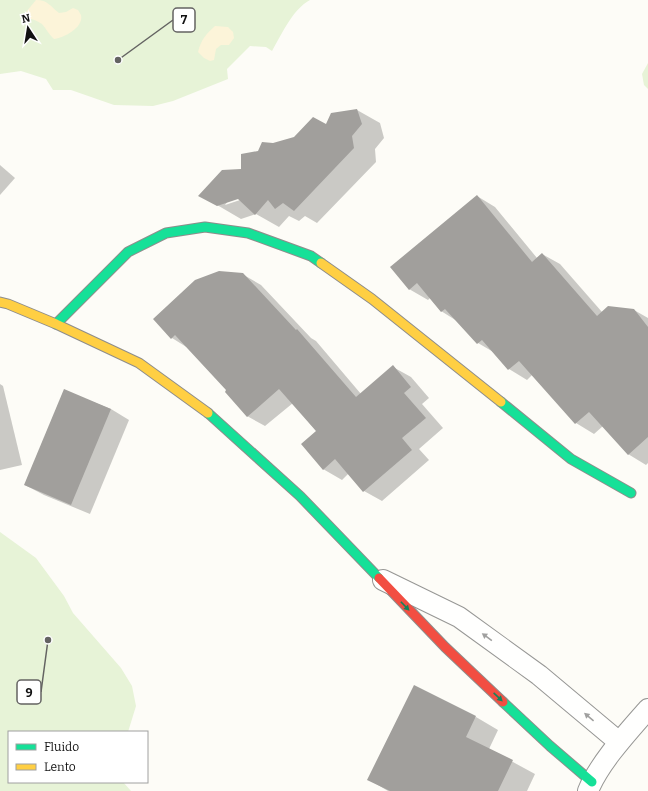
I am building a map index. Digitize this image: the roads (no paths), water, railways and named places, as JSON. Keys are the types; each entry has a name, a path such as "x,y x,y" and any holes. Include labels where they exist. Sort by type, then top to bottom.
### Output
{"street":[{"path":"56,324 128,252 166,233 205,227 248,233 312,256 372,299 571,459 631,493"},
{"path":"0,302 56,324 139,363 210,414 300,496 444,647 550,746 590,787 619,742 648,709"},
{"path":"378,578 459,617 539,676 619,742"}],"place":[{"name":"7","path":"118,60"},
{"name":"9","path":"48,640"}]}
